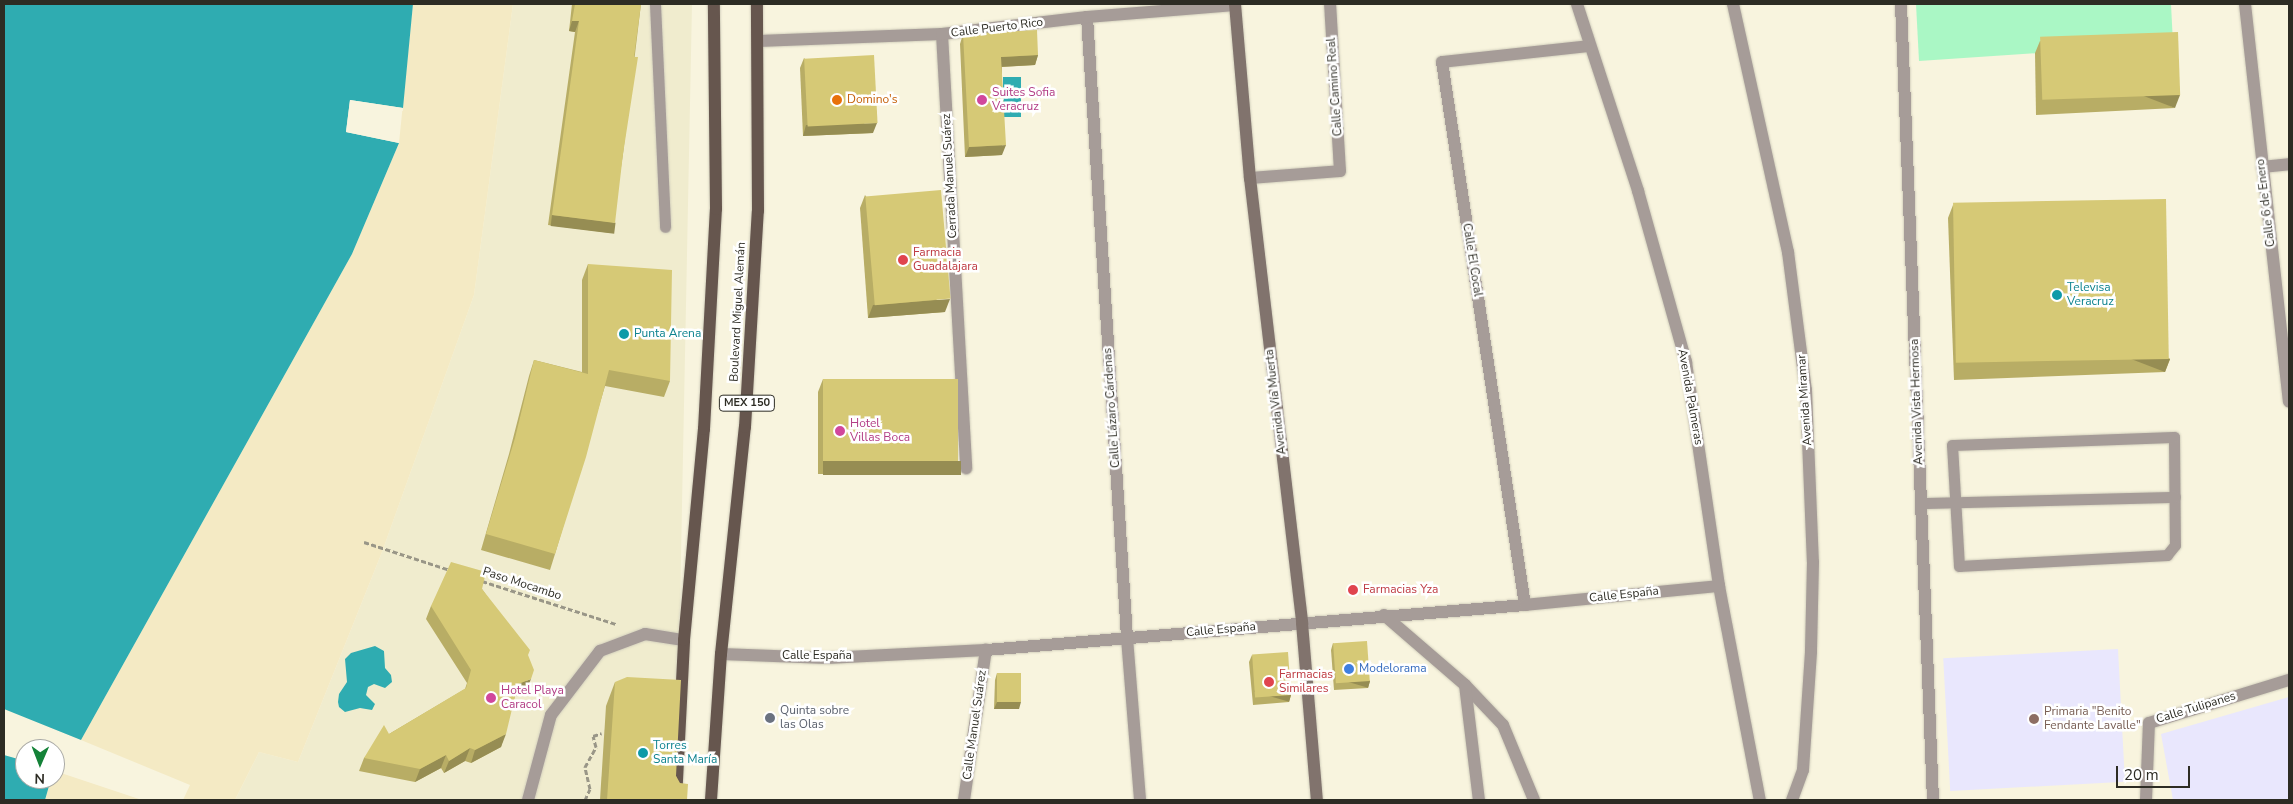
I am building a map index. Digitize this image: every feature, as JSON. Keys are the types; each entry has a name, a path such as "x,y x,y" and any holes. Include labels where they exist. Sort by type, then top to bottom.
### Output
{"main road":[{"name":"MEX 150","path":"676,800 684,640 704,429 716,209 714,4"},
{"name":"Boulevard Miguel Alemán","path":"712,800 722,654 746,408 758,211 757,4"}],"street":[{"name":"Calle Puerto Rico","path":"758,41 942,34 1087,16 1129,8 1235,4"},
{"name":"Avenida Vía Muerta","path":"1235,4 1250,178 1302,623 1317,800"},
{"name":"Calle Camino Real","path":"1250,178 1340,171 1330,4"},
{"name":"Avenida Palmeras","path":"1577,4 1589,46 1638,191 1686,362 1719,586 1760,800"},
{"name":"Avenida Miramar","path":"1733,4 1788,252 1806,390 1812,562 1811,652 1803,770 1792,800"},
{"name":"Avenida Vista Hermosa","path":"1901,4 1933,800"},
{"name":"Calle 6 de Enero","path":"2245,4 2289,402"},
{"name":"Calle Lázaro Cárdenas","path":"1087,16 1127,638 1140,800"},
{"name":"Cerrada Manuel Suárez","path":"942,34 966,468"},
{"name":"Calle El Cocal","path":"1524,605 1442,62 1589,46"},
{"path":"2262,167 2289,164"},
{"name":"Calle España","path":"722,654 827,658 986,650 1384,615 1524,605 1719,586"},
{"path":"1384,615 1464,685 1503,725 1534,800"},
{"path":"528,800 550,715 600,651 645,634 684,640"},
{"name":"Calle Manuel Suárez","path":"964,800 986,650"},
{"name":"Calle Tulipanes","path":"2146,800 2149,723 2289,680"},
{"path":"1464,685 1479,800"}],"lane":[{"path":"655,4 665,227"},
{"path":"2174,437 2175,497 2175,545 2167,556 1959,566 1952,445 2174,437"},
{"path":"1921,503 2175,497"}],"path":[{"path":"364,542 458,573"},
{"name":"Paso Mocambo","path":"477,579 645,634"},
{"path":"585,800 590,789 585,766 596,747 593,736 602,732"}],"shaded area":[{"path":"513,4 692,4 680,606 669,800 235,800 259,752 298,762 382,552 474,295"},
{"name":"Primaria \"Benito Fendante Lavalle\"","path":"2118,649 2125,782 1950,791 1943,658"},
{"path":"2289,697 2289,800 2173,800 2161,734"}],"green space":[{"path":"1916,4 2171,4 2173,44 1919,61"}],"sand":[{"path":"413,4 513,4 474,295 382,552 298,762 259,752 235,800 183,800 190,785 81,740 352,254 399,143"},
{"path":"65,774 142,800 45,800 48,789 65,789"}],"water":[{"path":"4,4 413,4 403,108 350,100 346,132 399,143 352,254 81,740 4,709"},
{"path":"1003,77 1021,77 1021,117 1003,117"},
{"path":"375,646 384,651 385,668 391,675 392,682 385,688 374,684 368,687 366,695 375,704 372,710 360,708 345,712 339,707 338,702 339,694 347,682 345,659 351,653"},
{"path":"4,755 15,758 15,789 48,789 45,800 4,800"}],"pier":[{"path":"350,100 403,108 403,111 353,103 349,130 399,141 399,143 346,132"}],"building":[{"path":"575,4 641,4 634,57 638,57 623,154 615,223 552,215 579,21 572,21"},
{"path":"1037,30 1038,55 1001,57 1006,145 969,147 963,34"},
{"path":"2178,32 2180,95 2042,100 2040,37"},
{"name":"Domino's","path":"874,55 878,123 808,127 804,59"},
{"name":"Farmacia Guadalajara","path":"941,190 950,299 875,305 865,197"},
{"name":"Televisa Veracruz","path":"2166,199 2169,359 1956,363 1953,203"},
{"path":"588,264 672,270 670,381 609,370 586,457 555,554 486,534 515,438 534,360 588,374"},
{"path":"823,379 958,379 958,461 823,461"},
{"path":"451,562 486,572 482,589 530,650 528,655 534,670 531,679 518,684 506,734 475,750 470,748 449,761 446,755 420,769 364,758 384,725 389,734 466,688 471,670 431,606"},
{"name":"Modelorama","path":"1367,641 1370,681 1336,683 1333,643"},
{"name":"Farmacias Similares","path":"1288,652 1291,695 1255,697 1252,655"},
{"path":"997,673 1021,673 1021,702 997,702"},
{"name":"Torres Santa María","path":"627,677 681,680 676,776 680,783 688,784 687,800 607,800 615,682"}],"place":[{"name":"Domino's","path":"837,100"},
{"name":"Suites Sofia Veracruz","path":"982,100"},
{"name":"Farmacia Guadalajara","path":"903,260"},
{"name":"Televisa Veracruz","path":"2057,295"},
{"name":"Punta Arena","path":"624,334"},
{"name":"Hotel Villas Boca","path":"840,431"},
{"name":"Farmacias Yza","path":"1353,590"},
{"name":"Modelorama","path":"1349,669"},
{"name":"Farmacias Similares","path":"1269,682"},
{"name":"Hotel Playa Caracol","path":"491,698"},
{"name":"Quinta sobre las Olas","path":"770,718"},
{"name":"Primaria \"Benito Fendante Lavalle\"","path":"2034,719"},
{"name":"Torres Santa María","path":"643,753"}]}
